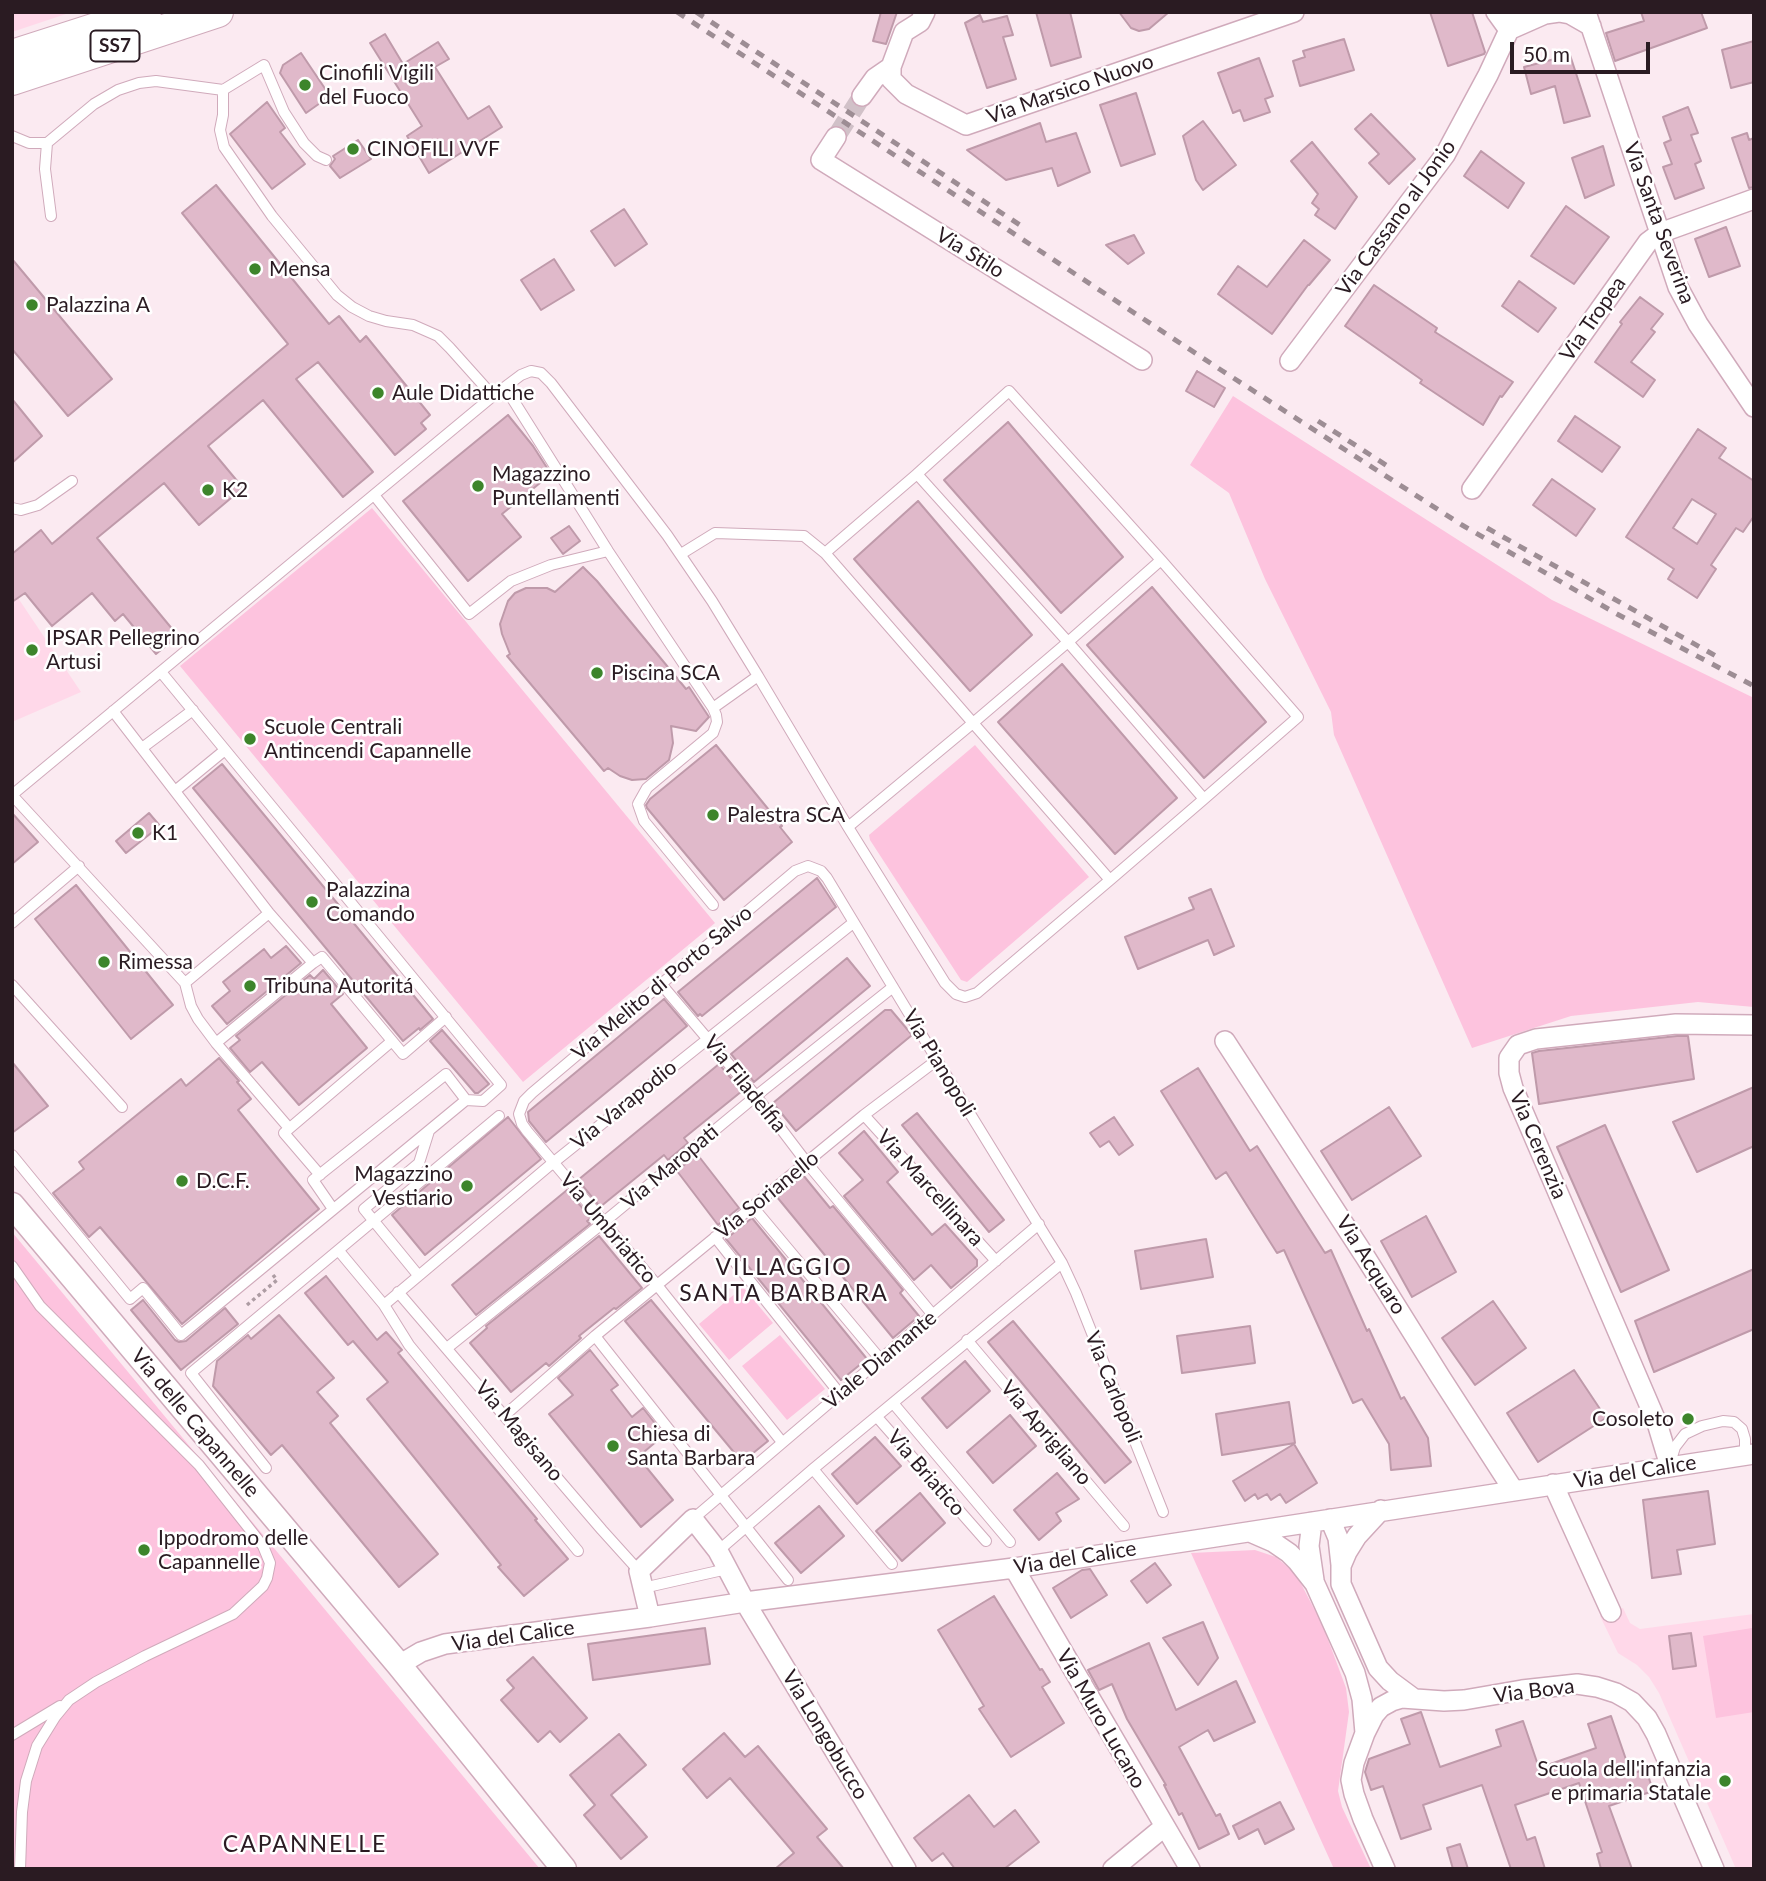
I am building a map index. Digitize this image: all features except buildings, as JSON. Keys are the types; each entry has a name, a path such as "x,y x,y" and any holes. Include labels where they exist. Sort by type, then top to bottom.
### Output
{"main road":[{"name":"SS7","path":"12,55 146,12"},
{"name":"SS7","path":"12,80 218,12"}],"street":[{"path":"862,96 875,78 891,67 904,32 920,22 925,12"},
{"name":"Via Marsico Nuovo","path":"891,67 891,79 902,91 966,125 1294,12"},
{"path":"1496,12 1509,30 1545,14 1559,12 1589,19"},
{"name":"Via Cassano al Jonio","path":"1290,361 1445,155 1509,30 1522,12"},
{"name":"Via Santa Severina","path":"1589,19 1675,280 1698,324 1754,407"},
{"name":"Via Stilo","path":"836,137 821,160 1142,360"},
{"name":"Via Tropea","path":"1472,489 1648,242 1660,233 1754,199"},
{"name":"Via Cerenzia","path":"1670,1466 1653,1414 1513,1088 1509,1058 1518,1045 1536,1039 1676,1024 1754,1025"},
{"name":"Via Acquaro","path":"1225,1041 1514,1490"},
{"name":"Via delle Capannelle","path":"12,1205 399,1665 564,1869"},
{"name":"Via del Calice","path":"399,1665 421,1652 445,1644 1014,1568 1750,1454"},
{"path":"1553,1484 1611,1612"},
{"path":"1341,1566 1357,1536 1381,1510"},
{"path":"650,1617 641,1579 693,1518"},
{"name":"Via Longobucco","path":"693,1518 723,1560 745,1602 906,1869"},
{"path":"1321,1520 1339,1545 1342,1588 1378,1668 1413,1698"},
{"name":"Via Bova","path":"1315,1584 1310,1556 1310,1534 1321,1520"},
{"name":"Via Bova","path":"1250,1532 1289,1553 1315,1584 1355,1673 1362,1699 1365,1733"},
{"name":"Via Muro Lucano","path":"1014,1568 1190,1869"},
{"name":"Via Bova","path":"1385,1869 1352,1787 1352,1771 1365,1733 1381,1707 1398,1699 1464,1700 1577,1684 1604,1688 1626,1699 1650,1722 1714,1869"},
{"path":"1113,1869 1164,1827"}],"lane":[{"path":"12,136 29,144 47,143 94,104 118,90 139,83 156,81 223,90 264,65 284,112 304,143 317,156 326,160"},
{"path":"223,90 220,130 225,147 272,216 330,287 345,302 369,316 414,325 438,336 492,396"},
{"path":"47,143 45,169 51,216"},
{"path":"289,1128 216,1043 194,1013 185,983 12,795 492,396 521,375 536,371 546,377 681,554 945,983 961,996 977,993 991,983 1298,717 1009,391 825,553"},
{"path":"505,387 608,551 713,708 717,722 713,733 648,788 638,804 643,821 713,905"},
{"path":"917,474 1204,799"},
{"path":"12,508 21,510 38,505 72,481"},
{"path":"374,495 469,614 511,581 551,565 608,551"},
{"path":"681,554 715,533 804,537 825,553 1110,880"},
{"path":"848,827 1161,560"},
{"path":"12,1155 130,1299 143,1288 181,1335 466,1100 483,1101 501,1084 161,672"},
{"path":"713,708 758,676"},
{"path":"142,748 193,710"},
{"path":"113,711 269,913 313,963"},
{"path":"174,791 225,750"},
{"path":"12,923 79,866"},
{"name":"Via Pianopoli","path":"812,867 824,874 1062,1263"},
{"name":"Via Melito di Porto Salvo","path":"519,1109 532,1093 795,871 812,867"},
{"path":"185,983 269,913"},
{"name":"Via Varapodio","path":"384,1305 553,1162 853,923"},
{"path":"216,1043 322,957 402,1055 446,1017"},
{"name":"Via Filadelfia","path":"661,984 756,1096 807,1163 933,1315"},
{"path":"12,985 122,1107"},
{"name":"Via Maropati","path":"447,1348 893,987"},
{"path":"320,1175 284,1133 392,1041"},
{"name":"Via Sorianello","path":"505,1415 715,1237 864,1115 937,1060"},
{"path":"333,1209 313,1180 446,1074 466,1100"},
{"name":"Via Umbriatico","path":"519,1109 522,1124 657,1285 782,1442"},
{"name":"Via Marcellinara","path":"864,1115 996,1261"},
{"path":"266,1468 191,1373 499,1116"},
{"path":"418,1275 364,1209 419,1163 429,1131"},
{"path":"753,1207 881,1360"},
{"name":"Viale Diamante","path":"693,1518 1039,1224"},
{"path":"715,1237 840,1394"},
{"path":"339,1251 384,1305 409,1345 578,1551"},
{"name":"Viale Diamante","path":"723,1560 746,1526 1062,1263"},
{"name":"Via Carlopoli","path":"1062,1263 1163,1512"},
{"path":"12,1266 40,1306 199,1465 263,1546 270,1563 263,1586 233,1614 118,1670 12,1735"},
{"name":"Via Magisano","path":"398,1292 505,1415 641,1579"},
{"path":"595,1336 788,1580"},
{"name":"Via Aprigliano","path":"967,1340 1125,1525"},
{"name":"Via Briatico","path":"893,1403 1010,1542"},
{"name":"Via Briatico","path":"877,1417 986,1541"},
{"path":"1670,1466 1675,1447 1685,1434 1723,1421 1734,1422 1742,1429 1750,1454"},
{"path":"813,1469 892,1564"},
{"name":"Via Briatico","path":"975,1529 989,1517"},
{"path":"641,1579 723,1560"},
{"path":"20,1869 24,1794 32,1757 48,1726 69,1700"}],"path":[{"path":"247,1306 277,1280"}],"shaded area":[{"path":"12,12 72,12 12,32"},
{"path":"1233,396 1552,600 1754,698 1754,1007 1698,1002 1571,1016 1472,1048 1334,735 1331,712 1265,579 1229,493 1190,465"},
{"path":"372,508 715,923 523,1082 180,666"},
{"name":"IPSAR Pellegrino Artusi","path":"12,589 81,692 12,722"},
{"path":"975,745 1089,877 967,982 961,980 869,835"},
{"name":"Ippodromo delle Capannelle","path":"12,1232 540,1869 12,1869"},
{"path":"743,1287 773,1323 729,1360 699,1324"},
{"path":"780,1335 825,1389 787,1420 742,1366"},
{"path":"1255,1550 1276,1557 1296,1574 1323,1626 1346,1688 1349,1712 1338,1791 1342,1807 1371,1869 1334,1869 1191,1553"},
{"name":"Scuola dell'infanzia e primaria Statale","path":"1623,1608 1630,1623 1640,1629 1754,1614 1754,1869 1736,1869 1659,1693 1637,1665 1618,1653 1600,1616"},
{"path":"1752,1628 1754,1712 1716,1718 1703,1636"}],"tunnel":[{"path":"836,137 862,96"}],"railway":[{"path":"677,12 1462,525 1617,614 1754,686"},
{"path":"696,12 1026,229"},
{"path":"1318,421 1389,467"},
{"path":"1487,528 1716,656"}],"place":[{"name":"Cinofili Vigili del Fuoco","path":"305,85"},
{"name":"CINOFILI VVF","path":"353,149"},
{"name":"Mensa","path":"255,269"},
{"name":"Palazzina A","path":"32,305"},
{"name":"Aule Didattiche","path":"378,393"},
{"name":"Magazzino Puntellamenti","path":"478,486"},
{"name":"K2","path":"208,490"},
{"name":"IPSAR Pellegrino Artusi","path":"32,650"},
{"name":"Piscina SCA","path":"597,673"},
{"name":"Scuole Centrali Antincendi Capannelle","path":"250,739"},
{"name":"Palestra SCA","path":"713,815"},
{"name":"K1","path":"138,833"},
{"name":"Palazzina Comando","path":"312,902"},
{"name":"Rimessa","path":"104,962"},
{"name":"Tribuna Autoritá","path":"250,986"},
{"name":"D.C.F.","path":"182,1181"},
{"name":"Magazzino Vestiario","path":"467,1186"},
{"name":"Cosoleto","path":"1688,1419"},
{"name":"Chiesa di Santa Barbara","path":"613,1446"},
{"name":"Ippodromo delle Capannelle","path":"144,1550"},
{"name":"Scuola dell'infanzia e primaria Statale","path":"1725,1781"}],"district":[{"name":"VILLAGGIO SANTA BARBARA","path":"784,1281"},
{"name":"CAPANNELLE","path":"305,1845"}]}
